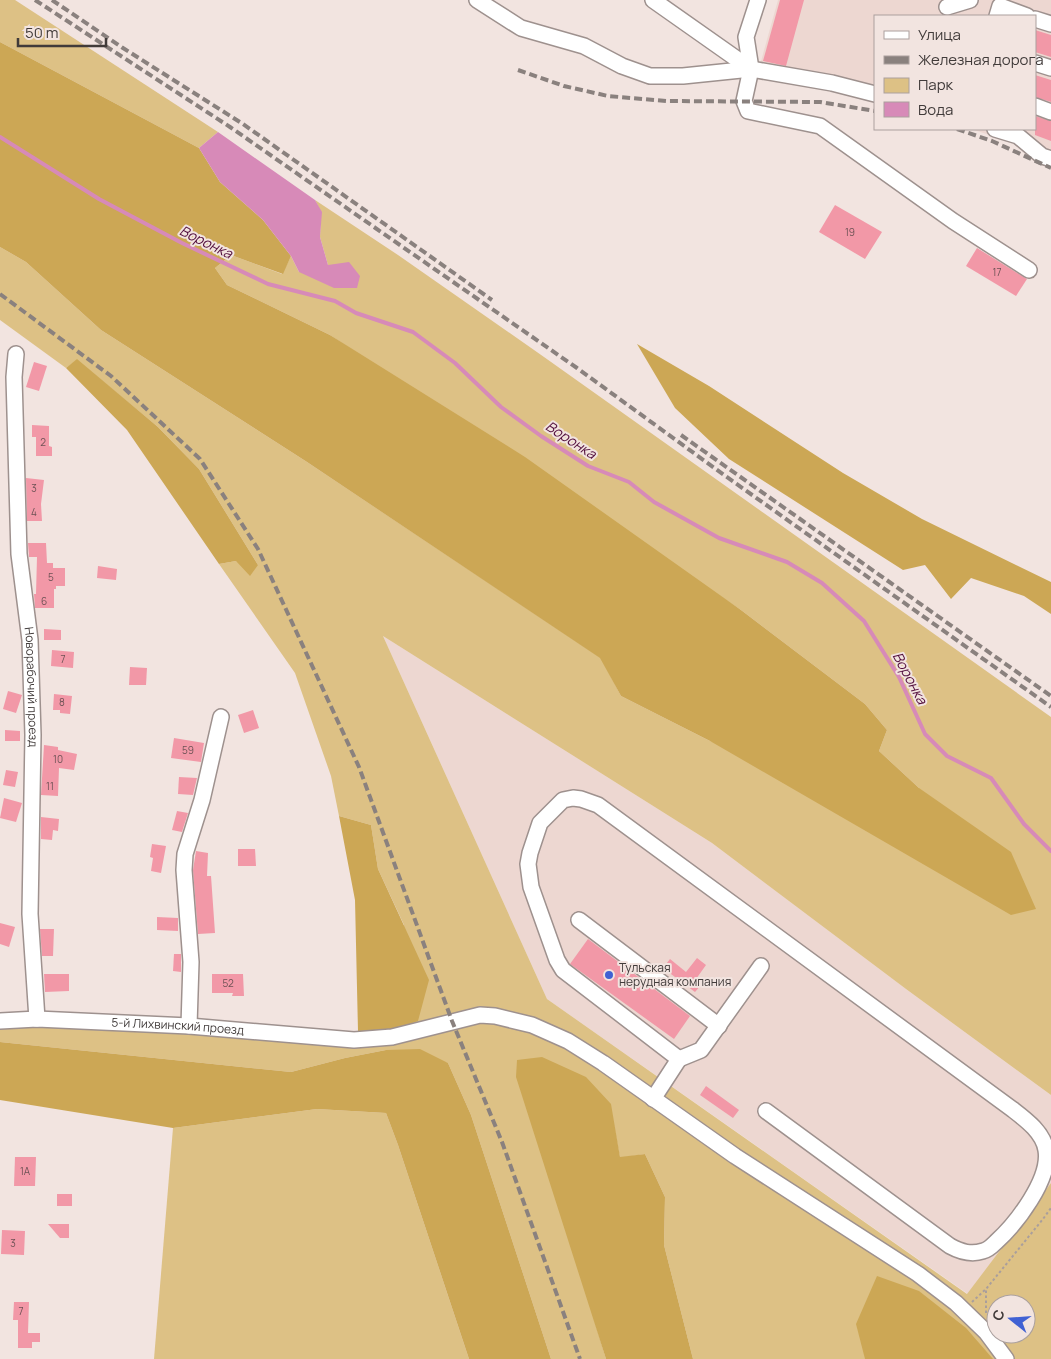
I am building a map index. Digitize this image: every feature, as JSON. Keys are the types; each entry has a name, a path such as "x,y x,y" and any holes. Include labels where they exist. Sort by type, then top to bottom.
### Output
{"street":[{"path":"477,0 521,28 584,46 622,66 650,76 683,76 751,69 832,83 874,94"},
{"path":"653,0 751,69"},
{"path":"758,0 746,37 751,69 744,101 748,111 820,126 953,221 1029,270"},
{"path":"947,7 970,0"},
{"path":"995,8 1023,15"},
{"path":"1036,19 1051,24"},
{"path":"1036,63 1051,68"},
{"path":"1036,106 1051,112"},
{"path":"998,130 1018,136 1042,156 1051,159"},
{"name":"Новорабочий проезд","path":"16,354 14,377 18,536 23,589 28,615 33,735 30,914 37,1019"},
{"path":"0,369 14,377"},
{"path":"189,1026 191,962 184,870 185,854 202,800 221,717"},
{"path":"679,1058 572,978 563,970 557,960 531,887 528,864 540,824 564,800 581,799 598,805 1026,1119 1042,1140 1046,1151 1044,1170 1038,1186 1016,1222 987,1250 970,1254 950,1246 766,1111"},
{"path":"579,920 719,1026"},
{"path":"653,1099 679,1058 701,1050 761,966"},
{"name":"5-й Лихвинский проезд","path":"0,1020 37,1019 189,1026 354,1040 392,1037 480,1015 495,1016 532,1025 568,1041 603,1063 734,1156 918,1274 941,1290 986,1332"},
{"name":"5-й Лихвинский проезд","path":"995,1344 1006,1359"}],"path":[{"path":"963,1310 986,1289 1051,1208"},
{"path":"986,1289 986,1294"}],"shaded area":[{"path":"778,0 1051,0 1051,155 974,130 1036,130 1036,15 874,15 874,98 758,72"},
{"path":"0,42 199,148 220,182 263,220 291,256 283,274 231,255 215,268 227,285 330,335 525,457 741,610 865,704 887,730 879,751 919,788 1011,852 1036,909 1011,915 710,741 621,696 600,658 307,462 101,330 26,262 0,247"},
{"path":"637,344 709,386 843,473 922,519 1051,582 1051,614 1024,596 971,578 951,599 925,565 903,570 729,459 675,408"},
{"path":"77,359 158,427 199,469 258,565 250,576 236,561 219,564 127,430 66,368"},
{"path":"383,636 712,843 1051,1095 1051,1183 968,1294 547,999"},
{"path":"339,816 371,825 378,869 429,980 418,1021 385,1033 358,1031 355,900"},
{"path":"0,1042 291,1072 386,1050 420,1049 448,1063 471,1115 551,1359 469,1359 386,1113 317,1109 173,1128 0,1100"},
{"path":"542,1057 586,1077 611,1104 620,1157 645,1154 665,1197 664,1245 693,1359 606,1359 516,1077 517,1060"},
{"path":"877,1276 919,1291 966,1328 993,1359 865,1359 856,1324"}],"green space":[{"path":"0,0 15,0 218,132 199,148 0,42"},
{"path":"315,200 398,255 544,357 1051,717 1051,1095 712,843 383,636 547,999 967,1294 1051,1183 1051,1359 693,1359 664,1245 665,1197 645,1154 620,1158 610,1104 593,1316 606,1359 551,1359 471,1115 448,1063 386,1050 291,1072 0,1042 0,1014 385,1033 404,925 378,869 371,825 339,816 331,776 295,673 219,564 236,561 258,565 199,469 158,427 77,360 66,368 0,320 0,247 26,262 101,330 307,462 601,658 621,696 710,741 919,788 879,751 887,730 865,704 741,610 330,335 227,285 215,268 231,255 282,274 291,256 299,272 328,265 320,237 321,212"},
{"path":"317,1109 386,1113 469,1359 154,1359 173,1128"}],"water":[{"path":"218,132 315,200 322,212 320,237 328,265 349,262 360,276 357,288 334,288 299,272 291,256 263,220 220,182 199,148"}],"building":[{"path":"780,0 804,0 786,66 763,61"},
{"path":"1036,30 1051,35 1051,57 1036,52"},
{"path":"1036,75 1051,80 1051,102 1036,97"},
{"path":"1036,116 1051,121 1051,141 1035,135"},
{"path":"835,205 882,232 865,259 819,232"},
{"path":"977,248 1027,279 1016,296 966,266"},
{"path":"34,362 47,366 39,391 26,387"},
{"path":"32,425 49,426 49,446 52,447 52,456 36,456 36,437 32,437"},
{"path":"26,478 44,480 41,504 42,521 27,521"},
{"path":"28,543 46,543 47,563 53,563 53,568 65,568 65,586 56,586 56,589 54,589 54,608 35,608 34,594 36,594 37,557 29,557"},
{"path":"98,566 117,569 116,580 97,578"},
{"path":"44,629 61,630 61,640 44,640"},
{"path":"52,650 74,652 73,668 51,666"},
{"path":"130,667 147,668 146,685 129,685"},
{"path":"8,691 22,695 16,713 3,709"},
{"path":"54,694 72,696 70,714 60,713 60,710 53,710"},
{"path":"253,710 259,728 244,733 238,715"},
{"path":"5,730 20,731 20,741 5,741"},
{"path":"174,738 204,743 201,762 171,758"},
{"path":"44,745 58,747 58,750 77,754 74,770 59,768 58,796 41,795"},
{"path":"6,770 18,772 15,787 3,785"},
{"path":"179,777 197,778 193,795 178,794"},
{"path":"4,798 22,803 16,822 0,818"},
{"path":"177,811 188,813 182,832 172,830"},
{"path":"41,817 59,819 58,831 53,830 52,840 41,839"},
{"path":"152,844 166,846 161,873 151,871 153,858 150,857"},
{"path":"238,849 255,849 256,866 238,866"},
{"path":"196,851 208,853 207,876 211,876 215,933 198,934 193,870"},
{"path":"157,917 178,918 178,931 157,930"},
{"path":"0,923 15,927 9,947 0,944"},
{"path":"40,929 54,929 53,956 42,956"},
{"path":"588,939 690,1016 674,1039 570,964"},
{"path":"174,954 181,954 181,972 173,971"},
{"path":"697,958 706,965 696,979 702,984 695,992 663,968 670,959 686,972"},
{"path":"44,974 69,974 69,991 45,992"},
{"path":"212,974 243,974 244,996 232,996 233,993 212,993"},
{"path":"706,1086 739,1110 733,1118 700,1095"},
{"path":"15,1157 36,1157 35,1186 14,1186"},
{"path":"57,1194 72,1194 72,1206 57,1206"},
{"path":"48,1224 69,1224 69,1238 60,1238"},
{"path":"2,1230 25,1231 24,1255 1,1254"},
{"path":"14,1302 29,1302 28,1333 40,1333 40,1342 32,1342 32,1348 18,1348 18,1320 13,1320"}],"waterway":[{"name":"Воронка","path":"0,137 99,199 182,243 268,284 335,301 356,313 413,332 455,363 501,407 541,436 588,466 629,482 654,502 719,538 787,562 822,583 864,621 899,677 925,734 947,756 991,778 1024,824 1051,851"}],"railway":[{"path":"35,0 230,127 577,368 724,475 1051,707"},
{"path":"52,0 123,48 243,124 492,300"},
{"path":"518,70 564,86 608,96 666,101 820,102 874,111"},
{"path":"960,130 992,141 1051,168"},
{"path":"0,294 111,376 200,459 258,549 359,767 452,1021 502,1142 580,1359"},
{"path":"681,435 1051,696"}],"place":[{"name":"Тульская нерудная компания","path":"609,975"}]}
